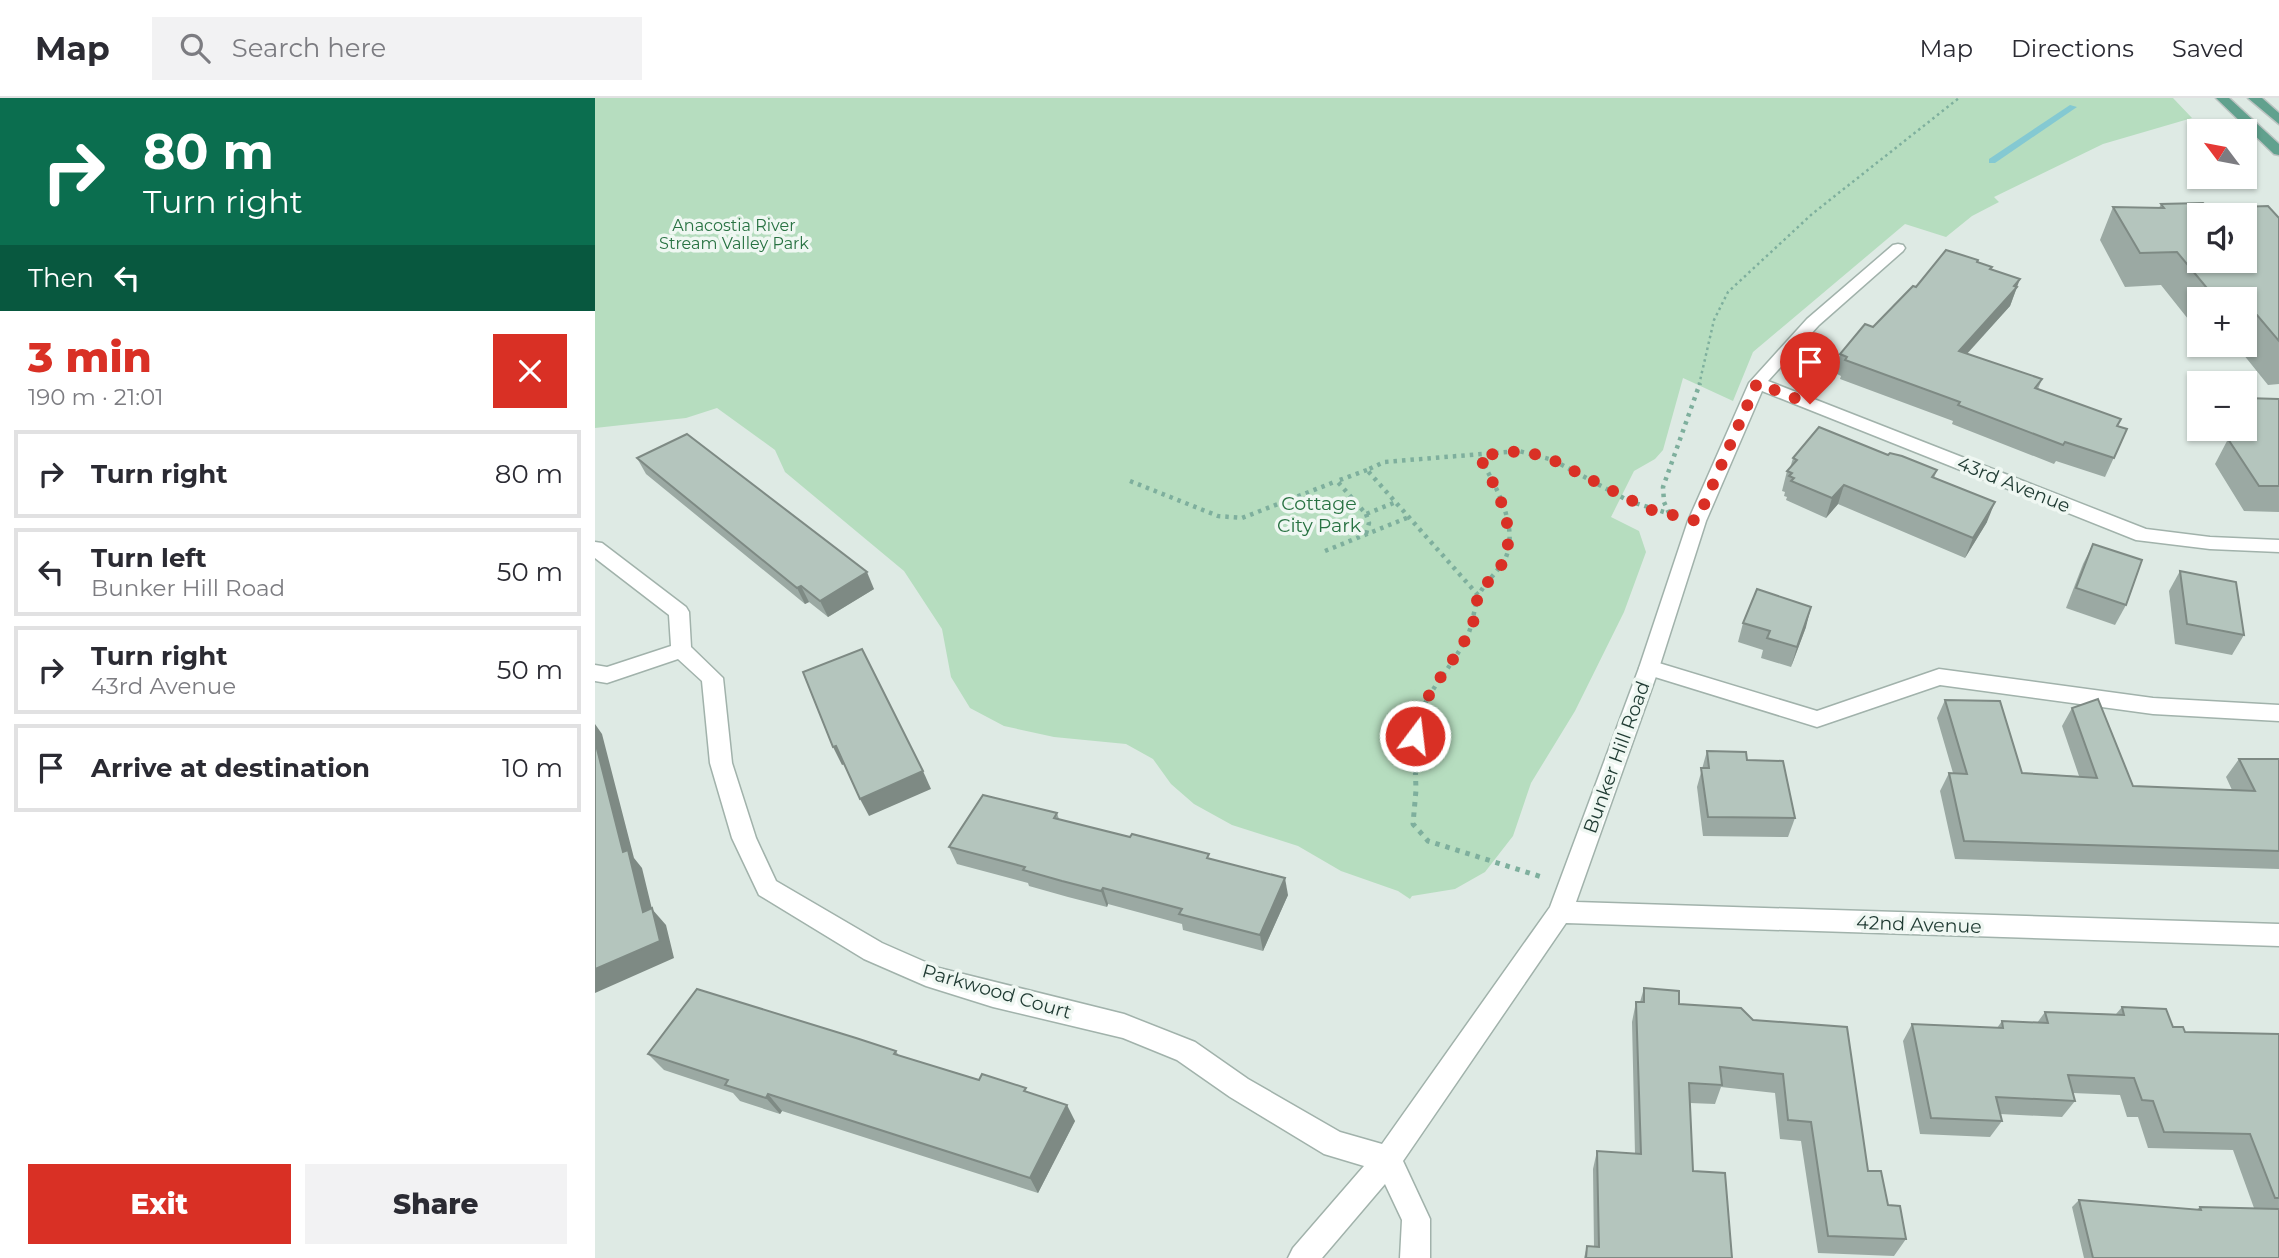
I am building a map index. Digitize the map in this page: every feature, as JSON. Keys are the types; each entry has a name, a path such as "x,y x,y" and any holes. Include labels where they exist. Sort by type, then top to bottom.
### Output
{"main road":[{"path":"2222,98 2279,151"},
{"path":"2254,98 2279,120"}],"street":[{"name":"Bunker Hill Road","path":"1303,1258 1388,1159 1560,912 1649,668 1697,521 1757,383 1813,322 1898,248"},
{"name":"43rd Avenue","path":"1757,383 2143,535 2210,543 2279,546"},
{"path":"595,548 679,612 681,650 607,675 595,673"},
{"name":"Parkwood Court","path":"681,650 712,678 721,763 744,838 767,888 873,951 935,978 993,995 1124,1026 1186,1051 1239,1088 1334,1144 1388,1159"},
{"path":"1649,668 1817,719 1939,677 2153,706 2279,713"},
{"name":"42nd Avenue","path":"1560,912 2279,936"},
{"path":"1388,1159 1416,1219 1415,1258"}],"path":[{"path":"1667,513 1663,486 1696,397 1708,355 1714,320 1728,292 1812,214 1959,98"},
{"path":"1130,481 1218,516 1242,518 1384,462 1519,451 1553,460 1648,509 1697,521"},
{"path":"1479,456 1494,485 1507,523 1509,544 1493,578 1478,595 1476,614 1464,642 1428,694 1417,722 1414,750 1416,794 1411,813 1412,824 1414,831 1428,841 1570,885"},
{"path":"1367,470 1478,595"},
{"path":"1338,481 1366,514 1369,523 1366,535"},
{"path":"1366,514 1396,502"},
{"path":"1325,551 1409,517"}],"green space":[{"path":"595,98 2173,98 2192,118 2103,144 1994,197 1999,202 1972,216 1946,237 1905,224 1753,352 1733,401 1683,378 1663,450 1655,459 1634,471 1611,517 1639,531 1646,552 1624,612 1575,711 1531,783 1513,836 1485,872 1455,889 1412,896 1410,899 1398,891 1341,871 1298,846 1232,825 1194,804 1171,784 1153,759 1126,744 1054,737 1004,726 970,708 951,677 942,629 904,571 785,472 775,450 717,408 686,418 595,428"}],"building":[{"path":"2187,203 2187,264 2177,252 2140,253 2113,207 2164,208 2161,204"},
{"path":"2257,206 2268,206 2279,218 2279,341 2257,315 2257,287 2206,287 2194,273 2257,273"},
{"path":"1946,250 1978,260 1977,262 1992,267 1990,269 2020,279 2014,286 2017,287 1959,351 2042,379 2035,388 2121,419 2117,426 2127,429 2114,458 2065,442 2063,445 1958,405 1960,402 1845,360 1847,357 1840,354 1865,324 1873,327 1913,286 1916,287"},
{"path":"2257,398 2279,399 2279,486 2259,486 2229,441 2257,441"},
{"path":"1819,427 1888,455 1890,453 1902,456 1937,470 1932,477 1995,502 1973,538 1844,485 1832,498 1791,481 1794,478 1789,476 1792,473 1787,471 1797,460 1793,458"},
{"path":"687,434 867,572 820,601 801,586 797,588 637,458"},
{"path":"2093,544 2142,560 2126,605 2076,588"},
{"path":"2180,571 2236,582 2244,635 2187,624"},
{"path":"1757,589 1811,607 1797,647 1767,638 1770,631 1743,623"},
{"path":"862,649 923,771 860,799 836,746 833,747 803,672"},
{"path":"2098,699 2133,786 2255,791 2239,759 2279,759 2279,851 1964,841 1949,773 1967,774 1945,700 2000,701 2022,773 2097,778 2072,708"},
{"path":"595,741 623,852 628,850 643,912 652,908 660,941 595,969"},
{"path":"1707,751 1746,752 1747,760 1783,761 1795,818 1708,817 1701,768 1709,768"},
{"path":"983,795 1057,813 1054,818 1209,854 1207,858 1285,878 1260,935 1179,914 1182,909 1103,888 1101,891 1062,881 1023,870 1025,867 949,847"},
{"path":"1644,988 1679,991 1679,1004 1741,1008 1753,1020 1847,1027 1868,1171 1881,1171 1888,1205 1900,1206 1906,1239 1828,1236 1811,1122 1788,1120 1783,1074 1720,1067 1722,1085 1689,1083 1693,1171 1725,1173 1732,1258 1586,1258 1587,1246 1599,1247 1597,1151 1641,1154 1636,1002 1644,1002"},
{"path":"697,989 856,1038 896,1051 894,1054 979,1080 982,1074 1067,1105 1030,1178 768,1094 766,1098 725,1085 728,1080 648,1054"},
{"path":"2122,1007 2166,1009 2173,1027 2183,1027 2185,1032 2279,1034 2279,1198 2275,1198 2250,1134 2164,1132 2153,1101 2142,1100 2134,1078 2068,1075 2075,1101 1996,1097 2002,1121 1931,1118 1912,1024 2003,1028 2002,1021 2048,1023 2045,1012 2124,1015"},
{"path":"2079,1200 2201,1210 2200,1207 2279,1209 2279,1258 2093,1258"}],"waterway":[{"path":"1992,161 2073,107"}],"route":[{"path":"1415,736 1417,722 1428,694 1464,642 1476,614 1478,595 1493,578 1509,544 1507,523 1494,485 1479,456 1519,451 1534,454 1553,460 1648,509 1697,521 1757,383 1810,404"}],"park label":[{"name":"Anacostia River Stream Valley Park","path":"734,234"},
{"name":"Cottage City Park","path":"1319,514"}]}
